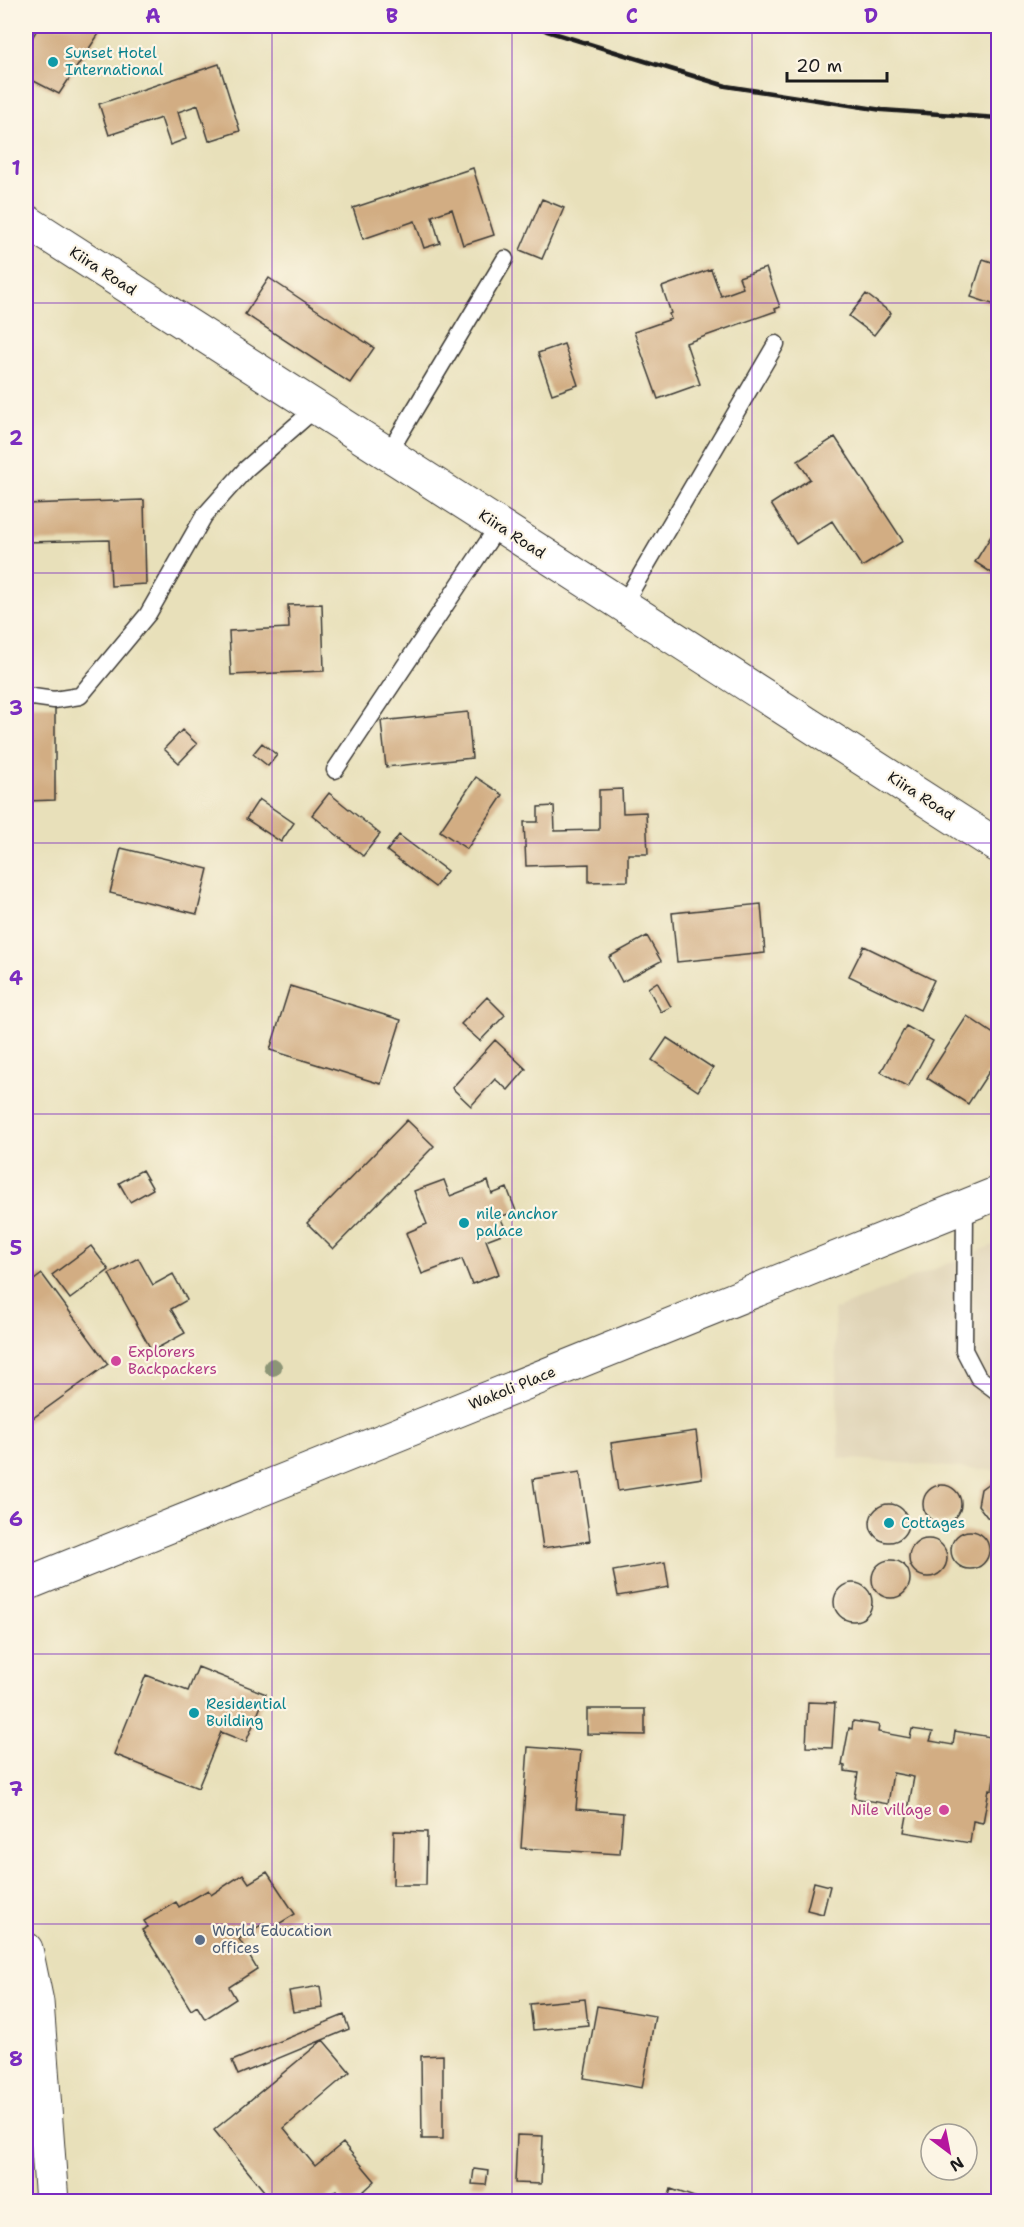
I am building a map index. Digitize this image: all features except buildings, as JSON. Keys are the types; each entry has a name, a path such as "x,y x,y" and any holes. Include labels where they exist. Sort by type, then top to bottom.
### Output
{"street":[{"name":"Kiira Road","path":"26,221 999,846"},
{"name":"Wakoli Place","path":"26,1584 999,1193"},
{"path":"26,1949 36,2002 52,2202"}],"lane":[{"path":"388,454 505,259"},
{"path":"623,605 776,344"},
{"path":"26,696 54,700 80,696 148,614 204,516 246,469 316,408"},
{"path":"335,770 499,525"},
{"path":"965,1206 964,1350 978,1377 999,1392"}],"shaded area":[{"path":"998,1243 998,1471 839,1458 834,1310"}],"railway":[{"path":"538,26 547,31 726,86 882,110 998,118"}],"place":[{"name":"Sunset Hotel International","path":"53,62"},
{"name":"nile anchor palace","path":"464,1223"},
{"name":"Explorers Backpackers","path":"116,1361"},
{"name":"Cottages","path":"889,1523"},
{"name":"Residential Building","path":"194,1713"},
{"name":"Nile village","path":"944,1810"},
{"name":"World Education offices","path":"200,1940"}]}
